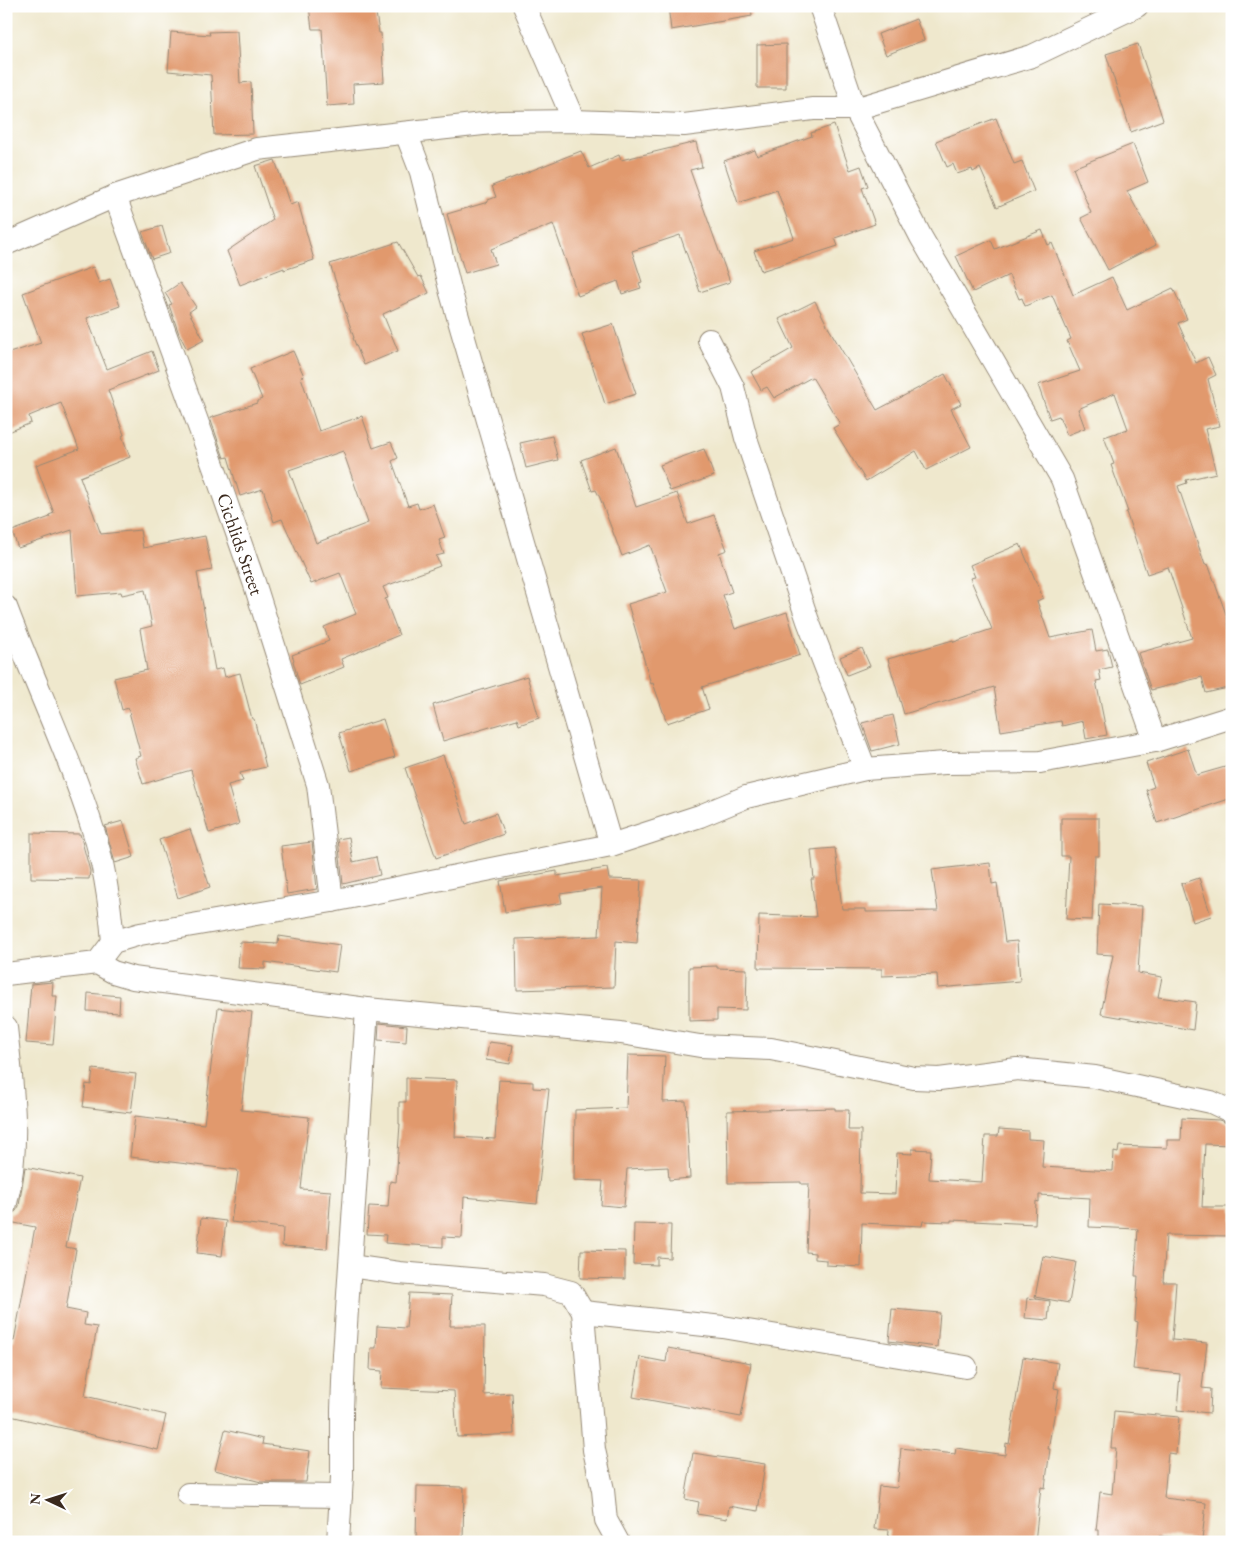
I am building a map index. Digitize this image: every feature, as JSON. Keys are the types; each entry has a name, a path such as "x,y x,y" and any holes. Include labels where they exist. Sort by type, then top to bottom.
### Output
{"street":[{"path":"524,6 574,121"},
{"path":"820,6 855,110 920,237 1062,479 1156,741"},
{"path":"6,244 114,196 257,149 501,122 574,121 684,125 813,109 855,110 1032,56 1137,6"},
{"path":"406,133 421,172 451,293 611,845"},
{"name":"Cichlids Street","path":"114,196 254,582 318,785 332,901"},
{"path":"709,340 733,387 746,438 808,621 865,769"},
{"path":"6,607 78,785 94,832 110,901 113,942"},
{"path":"97,963 113,942 140,934 332,901 611,845 700,816 746,797 865,769 945,763 1040,762 1156,741 1232,717"},
{"path":"6,974 97,963 113,972 133,978 367,1010 621,1034 700,1046 771,1049 914,1078 939,1078 1017,1068 1095,1077 1211,1102 1232,1112"},
{"path":"338,1542 341,1496 344,1355 367,1010"},
{"path":"6,1026 14,1101 15,1130 13,1166 6,1203"},
{"path":"350,1266 399,1273 544,1285 571,1292 583,1312 594,1450 603,1490 606,1520 618,1542"},
{"path":"583,1312 723,1327 966,1367"},
{"path":"188,1494 341,1496"}],"building":[{"path":"309,6 375,6 379,33 381,33 384,82 353,84 354,104 327,106 322,29 312,29"},
{"path":"668,6 751,6 752,16 671,30"},
{"path":"916,19 924,40 886,55 878,34"},
{"path":"237,31 240,83 251,82 253,134 214,135 211,75 168,71 171,32 210,35 209,32"},
{"path":"786,44 786,88 757,88 757,45"},
{"path":"1138,44 1163,120 1131,132 1106,54"},
{"path":"996,118 1014,164 1022,161 1034,191 997,207 980,168 973,172 972,169 957,174 953,164 947,167 936,141"},
{"path":"834,125 850,170 861,166 868,186 862,188 875,224 835,238 838,246 761,271 754,251 794,238 777,190 738,203 724,161 755,150 757,156 812,136 811,133"},
{"path":"696,142 702,167 690,170 730,282 700,292 680,235 632,251 642,282 639,283 641,288 622,294 618,281 578,296 553,224 491,249 496,264 465,273 447,214 488,202 488,200 496,197 492,186 581,151 589,168 619,155 621,160"},
{"path":"1133,144 1148,182 1127,191 1156,245 1108,270 1081,218 1091,213 1073,168"},
{"path":"275,160 290,205 298,202 314,260 284,270 284,268 240,285 227,251 273,220 255,166"},
{"path":"162,226 170,253 152,259 142,232"},
{"path":"1042,230 1048,245 1052,243 1073,295 1112,277 1127,310 1173,288 1187,319 1178,323 1196,363 1208,357 1216,375 1208,379 1220,426 1205,429 1216,473 1186,480 1187,483 1178,486 1205,565 1208,564 1227,617 1232,645 1232,687 1206,693 1202,677 1151,690 1138,653 1192,638 1168,567 1147,574 1111,465 1114,464 1104,437 1128,429 1115,393 1078,409 1085,428 1067,435 1059,416 1050,419 1038,385 1080,371 1067,341 1071,339 1052,295 1025,306 1022,298 1019,299 1009,275 973,292 956,256 991,240 995,249"},
{"path":"398,242 418,277 421,276 429,293 383,314 398,351 364,365 353,338 330,264"},
{"path":"93,267 99,283 110,279 120,306 87,318 107,369 152,351 159,370 108,390 130,457 80,477 101,534 140,530 143,548 205,536 212,570 197,573 215,670 223,668 225,677 240,673 266,767 240,773 243,781 228,785 239,824 209,833 191,770 143,784 135,758 141,756 128,708 122,710 114,678 147,670 140,629 152,626 145,590 122,595 121,592 77,596 72,530 18,548 12,531 50,517 49,515 54,513 36,465 79,449 61,403 29,416 31,423 6,433 6,354 41,343 23,293"},
{"path":"180,283 196,307 189,312 204,340 187,349 179,334 169,305 172,304 165,293"},
{"path":"815,301 828,327 877,410 945,374 961,404 951,409 971,447 926,470 916,451 866,481 833,428 840,424 812,377 774,398 767,387 761,390 751,372 793,348 779,319"},
{"path":"613,324 636,394 605,404 582,334"},
{"path":"293,351 304,376 301,377 319,431 362,416 373,448 391,442 398,458 392,461 408,506 417,503 419,509 433,504 445,538 439,540 444,554 436,556 440,566 383,587 388,598 385,599 399,635 341,659 344,667 300,685 292,655 329,641 324,627 356,614 340,573 311,584 282,519 274,522 263,489 240,496 228,457 224,458 210,418 257,403 257,401 262,399 250,369","holes":["343,451 368,523 316,543 289,470"]},
{"path":"552,436 558,460 526,468 520,443"},
{"path":"616,447 636,507 677,493 688,524 714,515 727,550 719,553 732,592 723,595 735,629 787,612 800,655 702,687 709,709 667,723 653,683 651,684 628,604 667,592 650,545 622,556 600,498 596,490 592,491 581,460"},
{"path":"704,449 714,476 670,491 660,465"},
{"path":"1020,544 1043,598 1037,601 1050,638 1092,630 1096,651 1108,649 1112,667 1099,670 1101,680 1096,681 1107,735 1086,739 1083,721 1062,726 1061,721 1001,731 994,687 904,714 888,659 953,640 954,642 992,629 970,578 975,577 970,565"},
{"path":"862,648 870,666 847,675 840,657"},
{"path":"527,676 539,718 519,725 517,719 443,741 433,705"},
{"path":"893,715 900,744 872,751 862,723"},
{"path":"383,719 395,757 351,771 339,733"},
{"path":"1188,749 1197,775 1232,765 1232,798 1157,823 1146,790 1154,787 1146,763"},
{"path":"443,755 466,824 496,813 504,834 436,858 405,768"},
{"path":"1061,818 1099,818 1099,856 1095,856 1092,920 1066,919 1069,856 1061,856"},
{"path":"123,821 134,857 115,863 105,826"},
{"path":"190,829 210,887 178,898 159,840"},
{"path":"31,833 80,834 90,871 89,879 31,878"},
{"path":"349,837 353,862 376,857 380,875 343,884 338,839"},
{"path":"312,842 317,889 287,894 281,846"},
{"path":"835,848 842,909 866,909 866,912 938,911 932,870 990,863 992,884 997,883 1005,942 1017,941 1020,981 938,988 937,974 882,976 882,969 758,968 759,915 816,917 811,879 814,879 811,850"},
{"path":"607,868 609,879 641,880 637,943 616,941 614,987 517,990 516,939 599,936 602,888 560,894 562,903 505,912 500,881 557,871 557,876"},
{"path":"1199,878 1211,916 1193,922 1181,884"},
{"path":"1099,904 1142,906 1138,973 1162,977 1158,997 1196,1002 1193,1030 1101,1014 1113,955 1097,954"},
{"path":"279,936 340,945 336,972 265,962 265,969 238,968 240,942 278,944"},
{"path":"717,966 717,968 747,969 746,1010 717,1009 717,1020 689,1021 689,967"},
{"path":"53,982 52,996 57,996 53,1045 26,1043 31,984"},
{"path":"88,993 120,996 119,1013 87,1011"},
{"path":"218,1008 252,1012 241,1110 309,1117 301,1189 331,1191 327,1249 282,1246 283,1228 231,1222 237,1170 130,1157 135,1116 204,1124"},
{"path":"379,1023 407,1026 406,1042 378,1040"},
{"path":"489,1042 513,1045 510,1064 486,1060"},
{"path":"628,1055 665,1056 663,1102 686,1101 690,1178 669,1180 668,1167 627,1169 624,1207 601,1205 603,1181 574,1180 575,1110 626,1108"},
{"path":"93,1069 136,1074 131,1113 83,1107 86,1084 91,1085"},
{"path":"406,1078 457,1080 455,1137 495,1139 499,1080 533,1082 533,1088 549,1089 537,1204 464,1197 462,1238 443,1237 443,1247 385,1243 386,1235 367,1234 369,1206 388,1207 390,1181 396,1182 400,1124 399,1102 406,1102"},
{"path":"835,1108 835,1110 849,1110 848,1130 861,1130 860,1193 895,1194 897,1153 912,1154 912,1149 931,1150 929,1179 982,1182 985,1136 998,1136 999,1129 1028,1131 1028,1139 1044,1140 1042,1167 1113,1171 1114,1152 1118,1153 1119,1146 1167,1148 1167,1140 1181,1140 1182,1118 1219,1120 1232,1125 1232,1145 1205,1144 1202,1207 1232,1207 1232,1236 1166,1235 1163,1282 1176,1282 1172,1340 1207,1343 1202,1388 1211,1389 1210,1413 1177,1410 1180,1374 1133,1369 1138,1322 1135,1321 1138,1276 1135,1276 1138,1229 1089,1227 1090,1198 1039,1195 1039,1202 1036,1201 1035,1224 951,1220 951,1222 923,1221 922,1226 862,1223 861,1267 826,1265 826,1260 815,1259 815,1253 806,1252 809,1184 801,1184 801,1182 728,1183 727,1111"},
{"path":"25,1167 80,1178 66,1247 76,1249 66,1309 86,1313 84,1325 97,1327 85,1396 166,1415 158,1450 6,1415 6,1357 10,1340 14,1341 35,1227 9,1222 10,1215 19,1206"},
{"path":"201,1218 226,1221 222,1256 197,1253"},
{"path":"634,1224 671,1225 670,1258 657,1257 657,1265 633,1264"},
{"path":"581,1250 625,1251 625,1279 580,1278"},
{"path":"1043,1256 1076,1262 1069,1303 1035,1297"},
{"path":"409,1293 452,1295 450,1326 485,1326 484,1395 512,1393 514,1434 457,1437 454,1391 381,1388 382,1371 370,1370 371,1348 376,1348 377,1326 406,1328"},
{"path":"1027,1298 1050,1301 1048,1320 1025,1318"},
{"path":"892,1309 940,1313 937,1347 889,1341"},
{"path":"668,1348 751,1363 741,1417 633,1397 640,1357 666,1362"},
{"path":"1023,1357 1058,1363 1054,1388 1059,1389 1048,1449 1050,1449 1045,1488 1041,1487 1035,1542 888,1542 889,1530 874,1529 879,1486 897,1488 901,1448 955,1454 956,1448 1005,1455 1006,1443 1009,1444"},
{"path":"1114,1411 1179,1417 1176,1454 1168,1453 1164,1498 1206,1503 1202,1540 1159,1536 1159,1542 1099,1542 1099,1530 1096,1530 1100,1492 1112,1494 1116,1448 1111,1448"},
{"path":"225,1430 263,1439 262,1444 310,1451 306,1482 261,1482 215,1470"},
{"path":"693,1453 765,1464 758,1511 729,1506 727,1519 697,1514 699,1502 685,1499"},
{"path":"417,1486 464,1487 463,1542 416,1542"}]}
